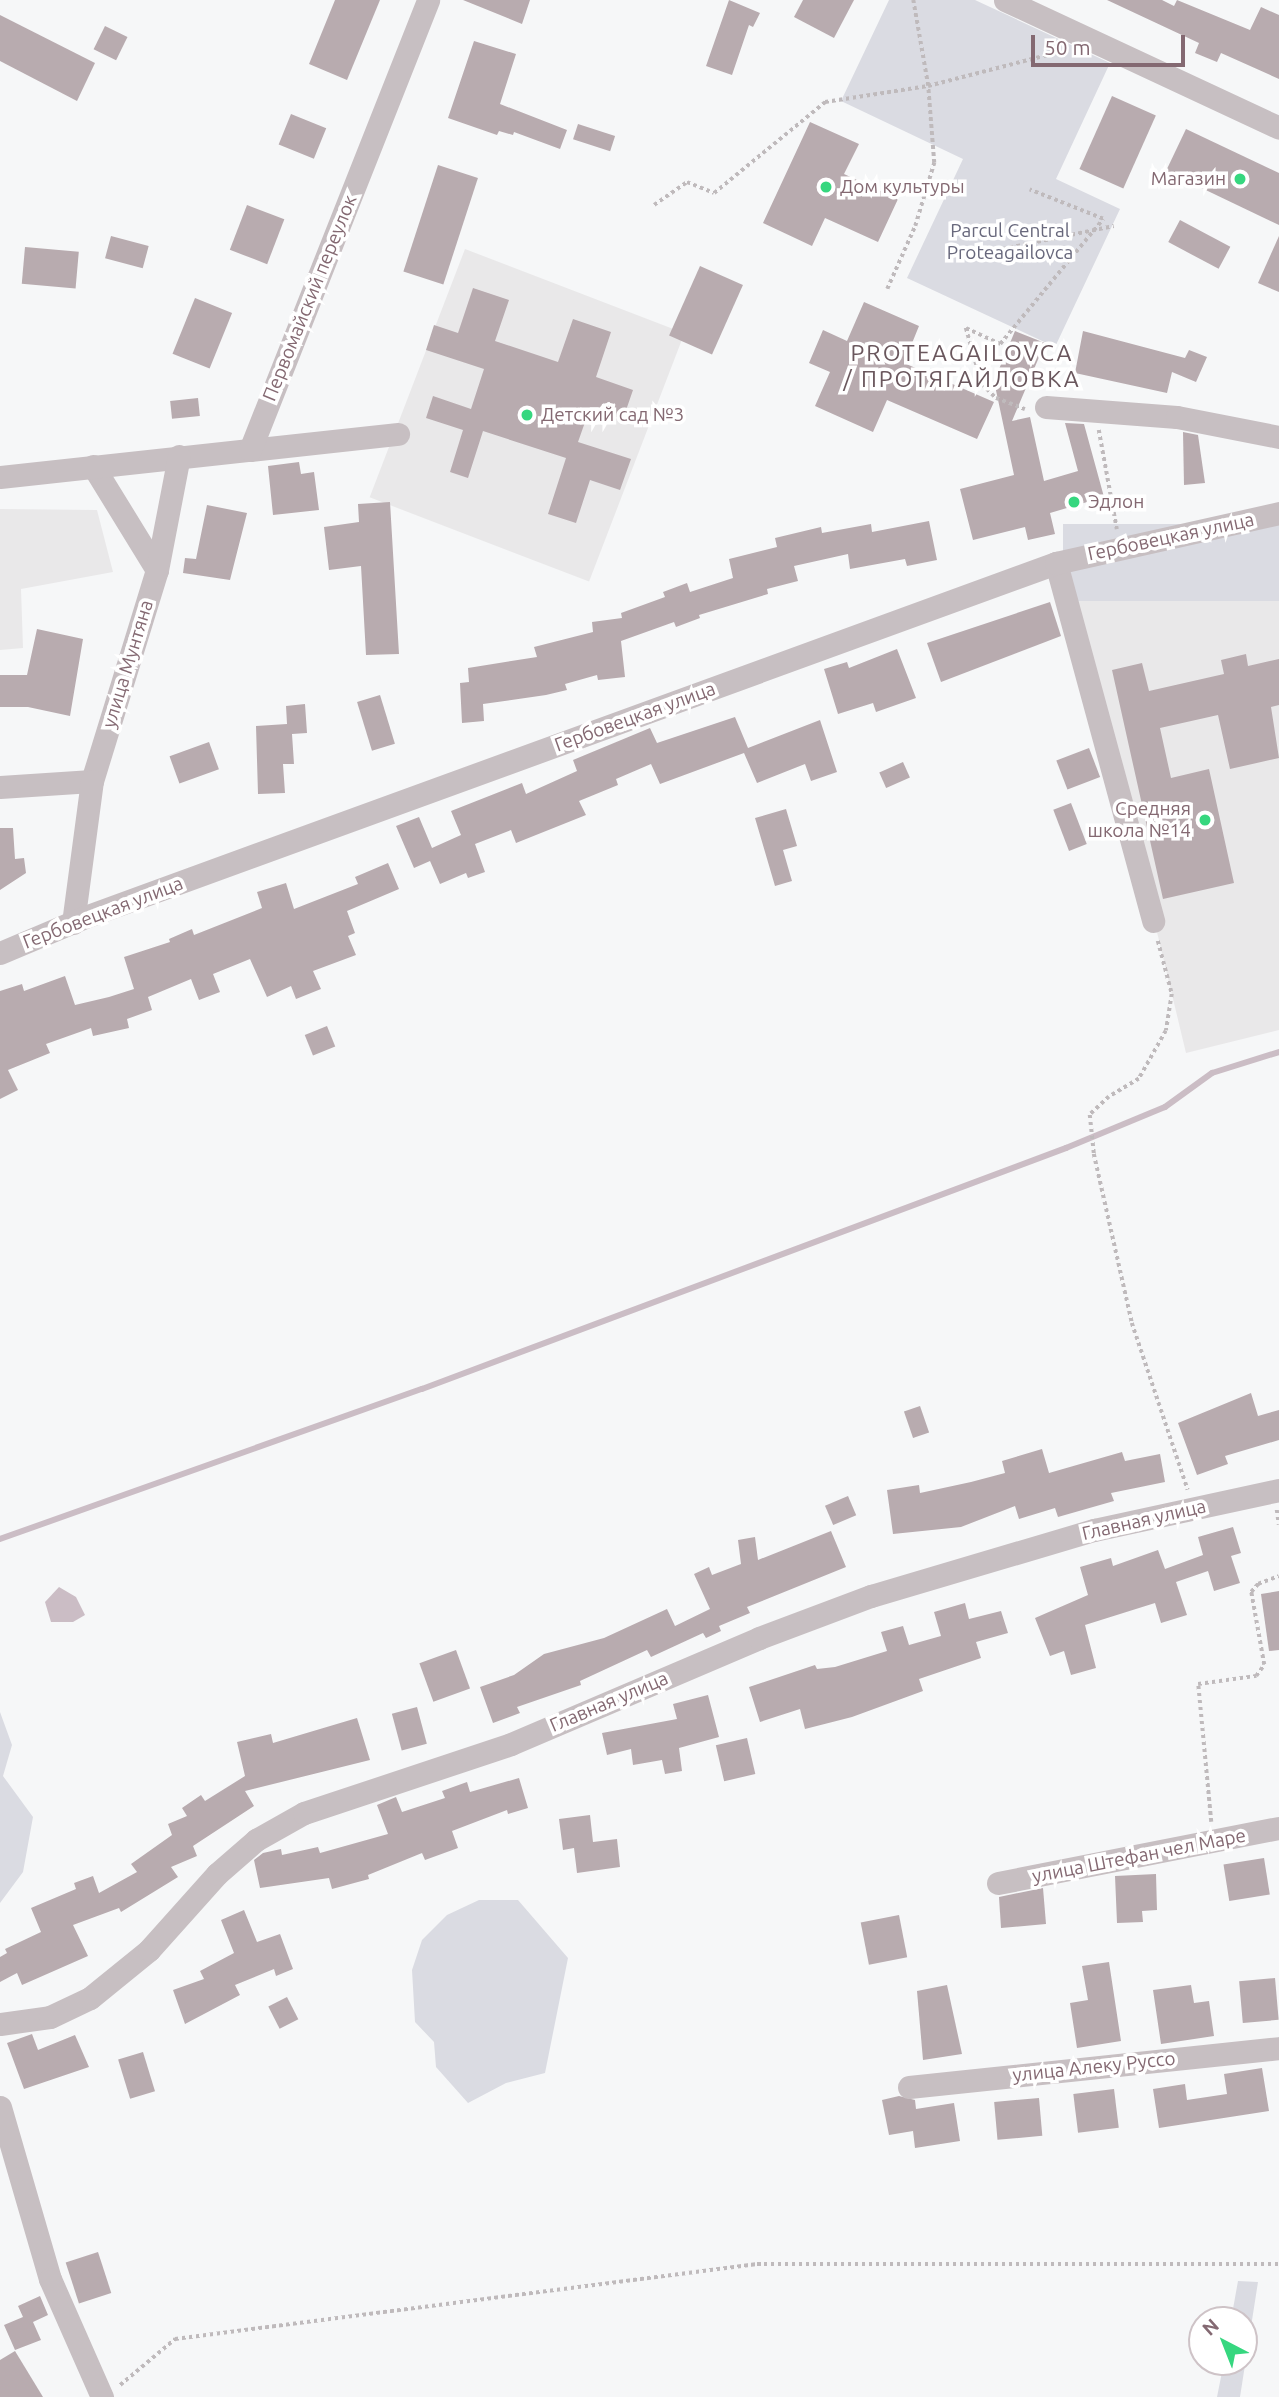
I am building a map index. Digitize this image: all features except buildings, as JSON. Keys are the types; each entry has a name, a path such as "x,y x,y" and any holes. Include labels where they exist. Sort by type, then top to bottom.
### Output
{"street":[{"name":"Первомайский переулок","path":"250,450 428,0"},
{"path":"1006,0 1279,128"},
{"path":"1046,407 1177,417 1279,437"},
{"path":"0,477 398,434"},
{"name":"улица Мунтяна","path":"73,923 92,781 157,570 179,456"},
{"path":"93,466 157,570"},
{"name":"Гербовецкая улица","path":"0,953 73,923 1056,563 1279,513"},
{"path":"1056,563 1153,921"},
{"path":"0,788 92,781"},
{"name":"Главная улица","path":"0,2024 50,2017 90,1998 149,1950 217,1874 256,1840 304,1813 511,1744 759,1638 871,1596 1081,1534 1279,1490"},
{"name":"улица Штефан чел Маре","path":"998,1883 1279,1828"},
{"name":"улица Алеку Руссо","path":"909,2087 1279,2048"},
{"path":"0,2107 50,2279 109,2393"}],"path":[{"path":"887,289 915,226 934,163 928,86 913,0"},
{"path":"654,205 687,182 714,193 825,103 928,86 1097,42"},
{"path":"1030,190 1103,219 1000,344 967,328 982,384 996,398 1020,410 1046,407"},
{"path":"1003,249 1114,226"},
{"path":"1097,411 1120,548"},
{"path":"1153,921 1172,994 1166,1031 1139,1079 1109,1097 1090,1115 1094,1154 1132,1323 1194,1508"},
{"path":"1212,1841 1198,1684 1256,1676 1264,1665 1251,1592 1258,1584 1279,1576"},
{"path":"109,2393 175,2339 757,2264 1279,2264"}],"shaded area":[{"name":"Детский сад №3","path":"465,249 684,333 589,582 370,497"},
{"path":"0,509 97,510 113,572 21,589 23,648 0,650"},
{"name":"Средняя школа №14","path":"1279,539 1279,1030 1186,1053 1074,586"},
{"path":"59,1587 76,1597 85,1615 73,1622 51,1622 45,1602"}],"green space":[{"name":"Parcul Central Proteagailovca","path":"889,0 975,0 1110,63 1056,179 1120,209 1055,347 907,278 963,159 841,101"},
{"path":"1063,524 1279,524 1279,601 1063,601"},
{"path":"0,1712 12,1745 3,1776 33,1817 23,1872 0,1903"},
{"path":"479,1900 518,1900 568,1958 545,2073 506,2083 468,2103 436,2067 434,2042 415,2022 412,1970 422,1940 447,1915"},
{"path":"1238,2281 1258,2282 1254,2306 1234,2306"},
{"path":"1221,2376 1243,2376 1240,2397 1217,2397"}],"waterway":[{"path":"0,1539 422,1389 1066,1148 1165,1107 1212,1073 1279,1052"}],"place":[{"name":"Магазин","path":"1240,179"},
{"name":"Дом культуры","path":"826,187"},
{"name":"Детский сад №3","path":"527,415"},
{"name":"Эдлон","path":"1074,502"},
{"name":"Средняя школа №14","path":"1205,820"}],"district":[{"name":"PROTEAGAILOVCA / ПРОТЯГАЙЛОВКА","path":"962,366"}]}
